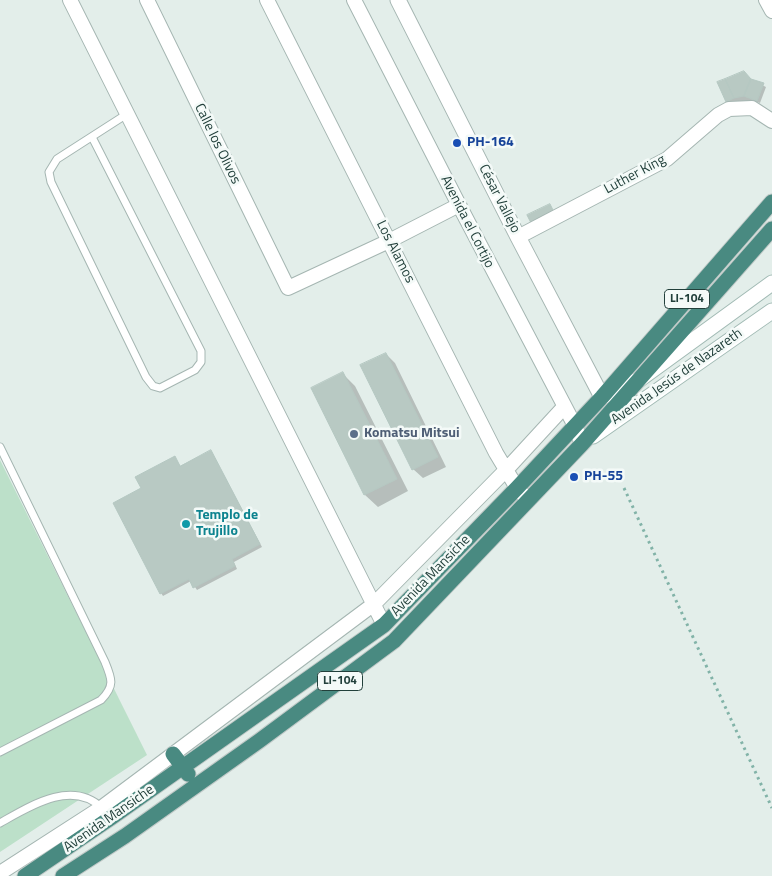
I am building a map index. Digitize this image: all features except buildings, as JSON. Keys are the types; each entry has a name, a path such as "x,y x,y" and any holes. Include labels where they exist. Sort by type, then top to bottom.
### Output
{"highway":[{"name":"Avenida Mansiche","path":"26,876 107,812 184,767 384,625 602,397 772,202"},
{"name":"Avenida Mansiche","path":"63,876 125,836 197,785 394,641 582,444 772,229"},
{"path":"174,754 197,785"}],"street":[{"path":"70,0 384,625"},
{"name":"Calle los Olivos","path":"147,0 288,288 389,241"},
{"name":"Los Alamos","path":"267,0 506,470 517,488 528,500"},
{"name":"Avenida el Cortijo","path":"354,0 575,426 582,444"},
{"name":"César Vallejo","path":"398,0 518,237 602,397"},
{"path":"766,0 772,11"},
{"name":"Luther King","path":"518,237 667,159 718,115 729,109 752,108 772,121"},
{"path":"389,241 459,205"},
{"name":"Avenida Jesús de Nazareth","path":"602,397 640,379 772,283"},
{"name":"Avenida Jesús de Nazareth","path":"582,444 772,311"},
{"path":"0,873 107,812 174,754 374,604 506,470 564,406"}],"lane":[{"path":"92,137 200,351 201,362 196,370 160,388 153,386 146,377 51,182 50,172 57,160 92,137 127,114"},
{"path":"0,446 112,679 108,692 100,700 0,752"},
{"path":"0,822 40,802 64,796 90,798 107,812"}],"path":[{"path":"624,488 772,808"}],"green space":[{"path":"0,460 147,755 0,852"}],"place":[{"name":"PH-164","path":"457,143"},
{"name":"Komatsu Mitsui","path":"354,434"},
{"name":"PH-55","path":"574,477"},
{"name":"Templo de Trujillo","path":"186,524"}]}
